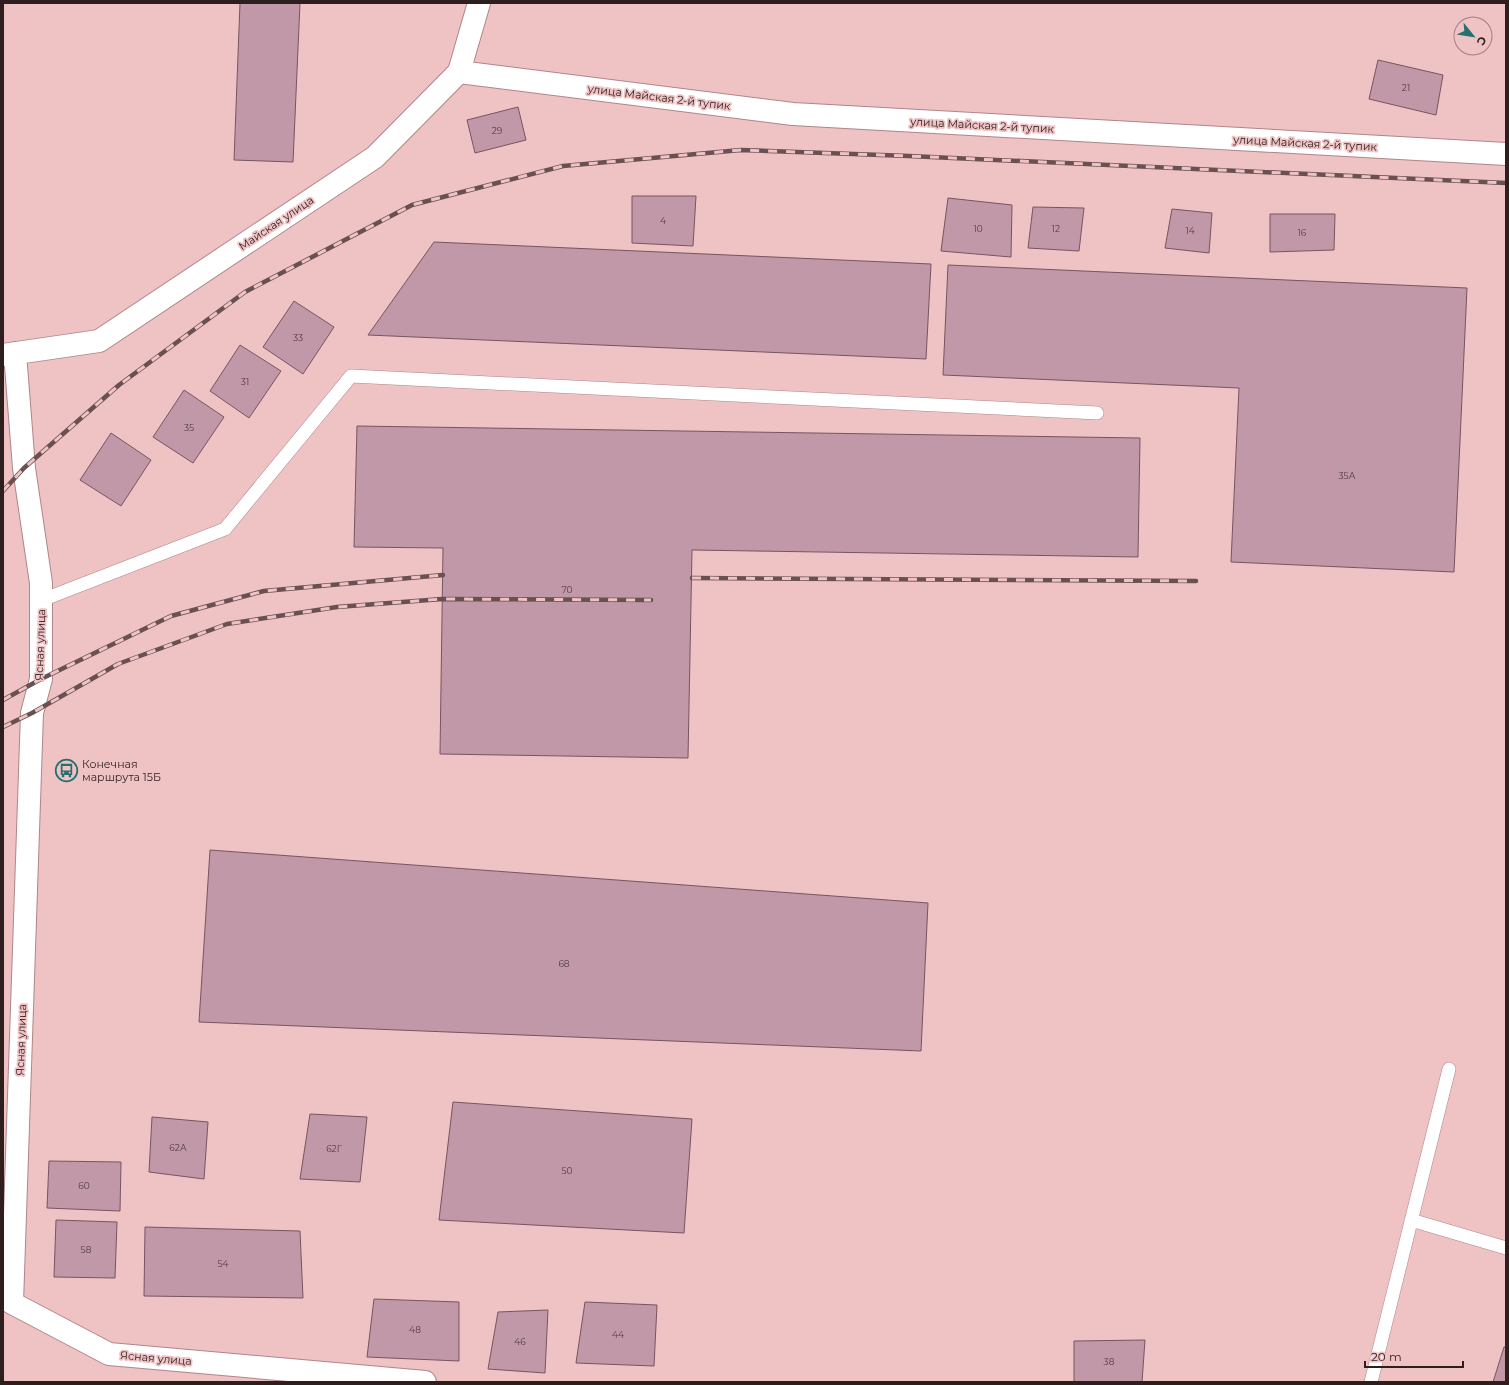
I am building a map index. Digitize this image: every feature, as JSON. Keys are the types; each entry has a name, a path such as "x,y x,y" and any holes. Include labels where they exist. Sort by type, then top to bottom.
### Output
{"street":[{"name":"Майская улица","path":"9,354 99,341 375,157 459,72 479,3"},
{"name":"улица Майская 2-й тупик","path":"459,72 793,114 1506,154"},
{"name":"Ясная улица","path":"9,354 41,583 42,600 41,679 32,713 12,1303 109,1354 424,1382"}],"lane":[{"path":"42,600 225,529 351,376 1097,413"},
{"path":"1371,1382 1449,1069"},
{"path":"1411,1220 1506,1248"}],"building":[{"path":"240,3 300,3 293,162 234,160"},
{"path":"1378,60 1443,75 1436,115 1369,99"},
{"path":"518,107 526,140 475,153 467,120"},
{"path":"632,196 696,196 693,246 632,243"},
{"path":"948,198 1012,205 1011,257 941,251"},
{"path":"1033,207 1084,208 1079,251 1028,248"},
{"path":"1172,209 1212,213 1209,253 1165,248"},
{"path":"1270,214 1335,214 1334,250 1270,252"},
{"path":"434,242 931,264 926,359 368,335"},
{"path":"948,265 1467,288 1454,572 1231,562 1239,388 943,375"},
{"path":"294,301 334,327 303,374 263,347"},
{"path":"240,345 281,371 249,418 210,391"},
{"path":"184,390 224,417 193,463 153,437"},
{"path":"357,426 1140,438 1138,557 692,550 688,758 440,754 443,548 354,547"},
{"path":"111,433 151,460 121,506 80,480"},
{"path":"210,850 928,903 921,1051 199,1022"},
{"path":"453,1102 692,1119 684,1233 439,1220"},
{"path":"310,1114 367,1117 360,1182 300,1179"},
{"path":"152,1117 208,1122 204,1179 149,1172"},
{"path":"49,1161 121,1162 120,1211 47,1208"},
{"path":"56,1220 117,1222 115,1278 54,1277"},
{"path":"145,1227 300,1231 303,1298 144,1296"},
{"path":"374,1299 459,1302 459,1361 367,1357"},
{"path":"585,1302 657,1305 654,1366 576,1363"},
{"path":"548,1310 545,1373 488,1369 498,1312"},
{"path":"1145,1340 1142,1382 1074,1382 1074,1341"},
{"path":"1504,1347 1506,1347 1506,1382 1493,1382"}],"railway":[{"path":"3,491 24,468 119,385 245,292 412,205 563,166 741,150 909,156 1506,183"},
{"path":"3,700 41,679 171,616 264,591 443,575"},
{"path":"692,578 1196,581"},
{"path":"3,727 32,713 118,664 227,624 337,607 442,599 651,600"}],"place":[{"name":"Конечная маршрута 15Б","path":"67,770"}]}
